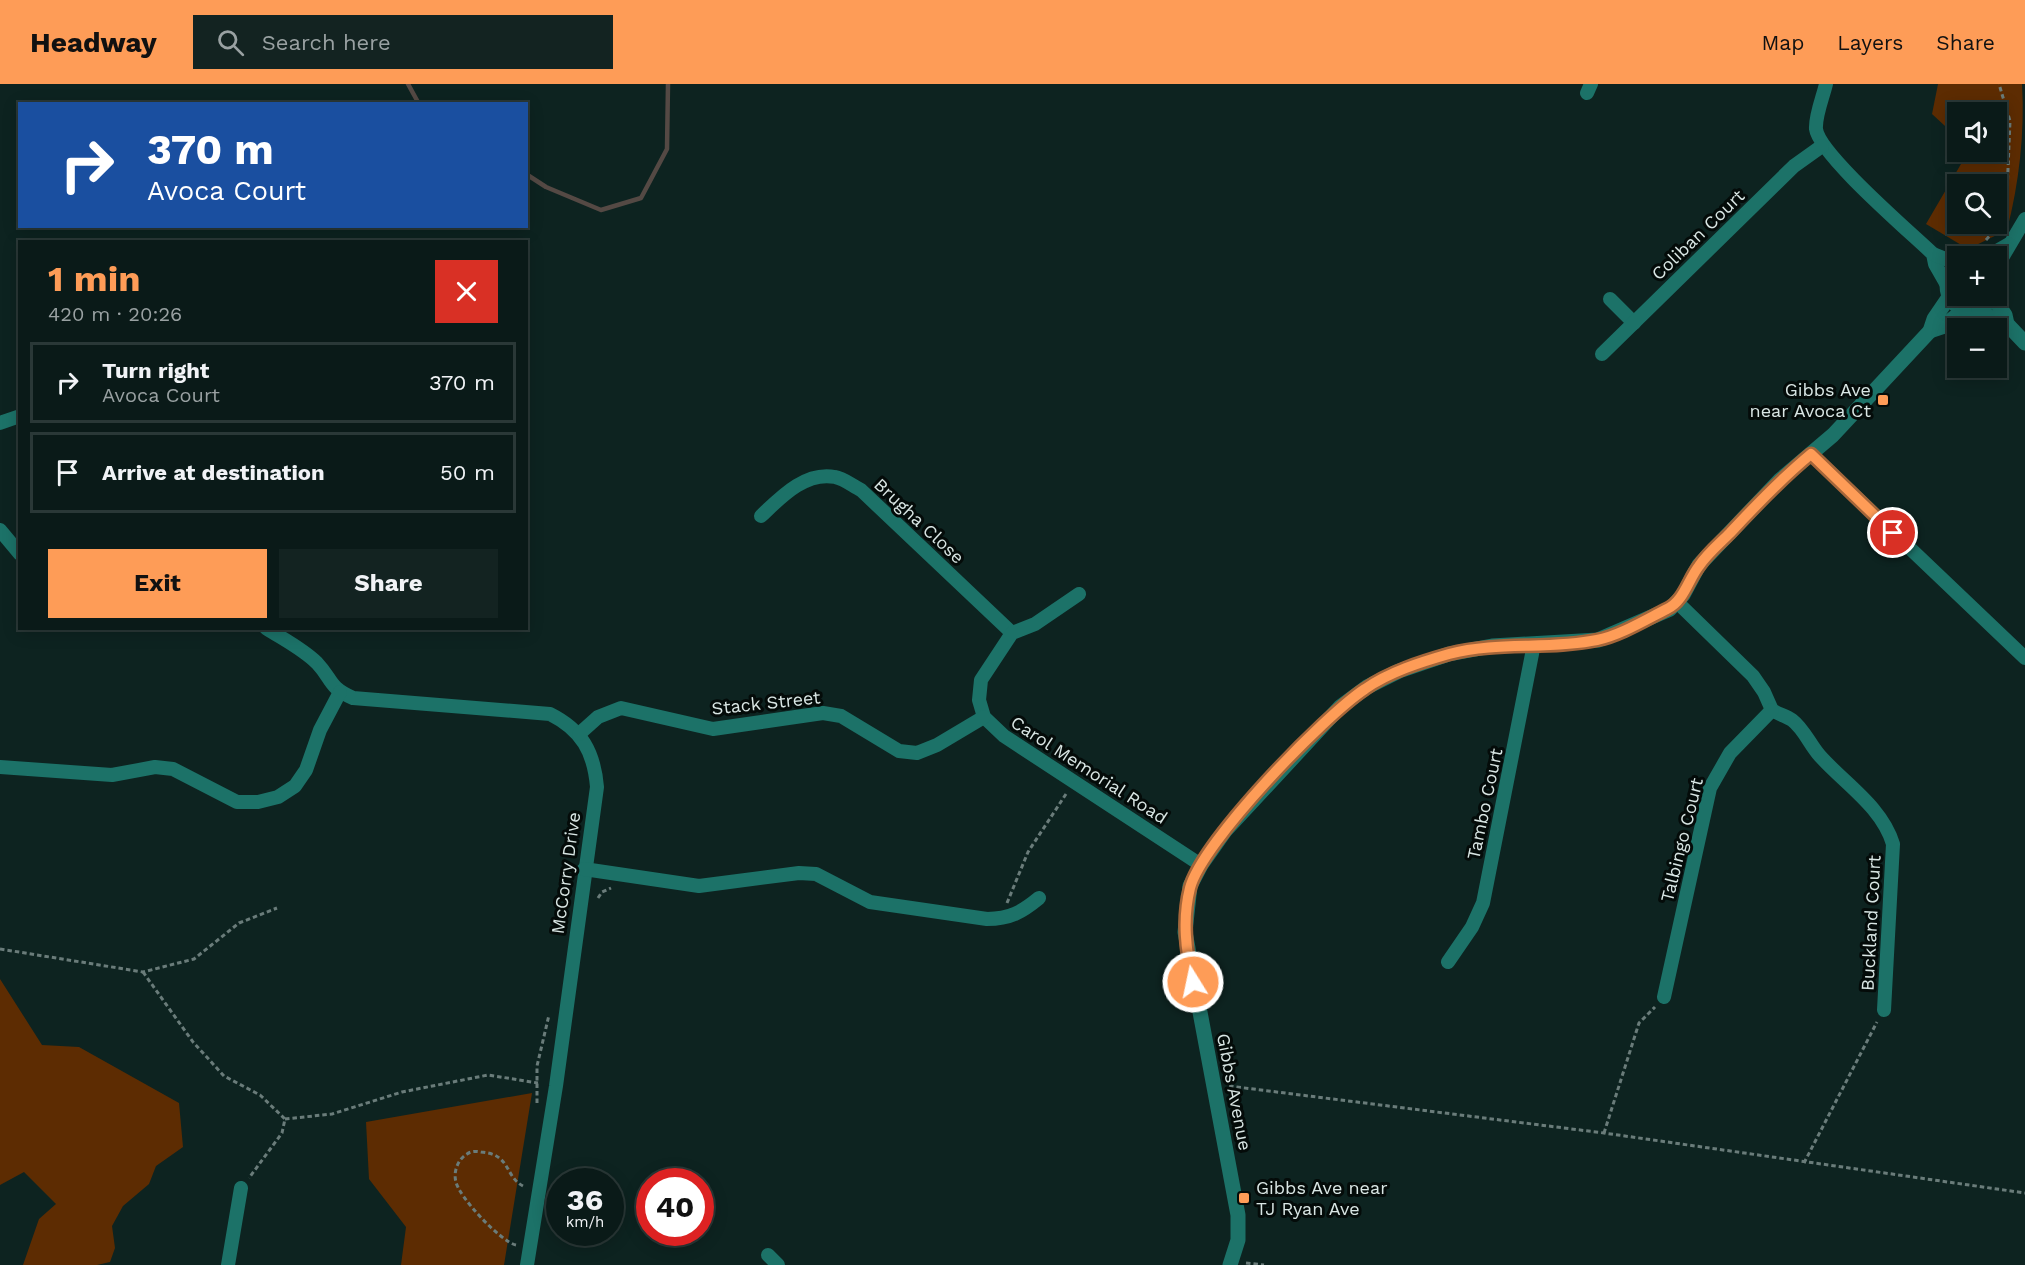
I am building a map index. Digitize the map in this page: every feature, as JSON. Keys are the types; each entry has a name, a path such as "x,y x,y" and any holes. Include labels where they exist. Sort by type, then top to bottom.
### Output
{"street":[{"path":"1826,84 1816,128 1822,146 1933,254 1935,264 1947,289"},
{"name":"Coliban Court","path":"1602,354 1794,166 1822,146"},
{"path":"2007,248 2025,219"},
{"path":"2006,246 2009,244"},
{"path":"1933,254 1947,258"},
{"path":"1772,710 1753,676 1677,602 1699,565 1780,480 1833,435 1930,331 1947,293"},
{"path":"1610,299 1634,323"},
{"path":"1956,306 1972,310 1988,318"},
{"path":"1930,331 1942,327 1978,306"},
{"path":"2007,324 2025,343"},
{"path":"0,423 18,417"},
{"path":"1811,454 2025,658"},
{"name":"Brugha Close","path":"761,516 794,487 812,478 835,477 861,490 1012,633"},
{"path":"0,531 18,552"},
{"path":"1012,633 1035,624 1079,594"},
{"name":"Gibbs Avenue","path":"1230,1265 1238,1240 1238,1215 1185,932 1190,886 1201,865 1225,831 1288,760 1340,707 1367,687 1400,671 1449,654 1492,645 1598,640 1670,609 1677,602"},
{"path":"0,767 112,775 155,766 173,769 237,802 258,802 278,797 295,786 306,770 320,730 340,692 330,683 317,664 269,630"},
{"name":"Carol Memorial Road","path":"1012,633 981,680 980,700 984,717 1004,736 1201,865"},
{"name":"Tambo Court","path":"1448,962 1472,927 1483,903 1534,644"},
{"name":"McCorry Drive","path":"340,692 353,698 550,714 565,722 579,734 591,751 597,787 556,1086 527,1265"},
{"name":"Stack Street","path":"579,734 598,717 621,708 713,729 823,713 840,716 899,751 917,753 937,745 984,717"},
{"name":"Talbingo Court","path":"1664,997 1710,788 1730,753 1772,710"},
{"name":"Buckland Court","path":"1772,710 1790,718 1802,729 1821,758 1867,803 1890,833 1893,844 1884,1010"},
{"path":"585,869 699,886 799,873 816,874 870,902 987,919 1019,914 1039,898"},
{"path":"228,1265 241,1188"},
{"path":"768,1255 778,1265"}],"path":[{"path":"1986,242 1986,239 2006,217 2010,121 1999,84"},
{"path":"1009,917 1007,899 1028,852 1074,782"},
{"path":"596,900 602,892 609,888 620,889"},
{"path":"0,949 143,972 194,959 239,923 277,908"},
{"path":"143,972 193,1042 224,1076 260,1095 285,1119 332,1114 402,1092 488,1075 556,1086"},
{"path":"1604,1133 1640,1023 1664,997"},
{"path":"1804,1163 1884,1010"},
{"path":"536,1110 544,1032 551,1011"},
{"path":"1212,1083 1604,1133 2025,1193"},
{"path":"241,1188 282,1133 285,1119"},
{"path":"518,1245 501,1238 462,1194 457,1186 455,1173 463,1157 471,1152 479,1151 501,1158 515,1181 525,1187 527,1176"},
{"path":"516,1255 519,1234"}],"shaded area":[{"path":"1938,84 2022,84 2023,121 2020,158 2007,230 2007,174 1955,174 1962,162 2007,162 2007,102 1947,102 1947,128 1932,114"},
{"path":"1947,188 1947,234 1999,234 1974,246 1963,246 1926,224"},
{"path":"0,979 42,1045 79,1047 179,1103 183,1147 156,1166 149,1184 123,1206 112,1226 115,1248 110,1262 97,1265 23,1265 39,1219 56,1204 24,1172 0,1185"},
{"path":"532,1093 504,1265 401,1265 406,1227 369,1179 366,1122"}],"waterway":[{"path":"408,84 418,102"},
{"path":"528,175 546,187 601,210 641,198 667,149 668,84"}],"place":[{"name":"Gibbs Ave near Avoca Ct","path":"1883,400"},
{"name":"Gibbs Ave near TJ Ryan Ave","path":"1244,1198"}],"route":[{"path":"1193,982 1185,932 1186,908 1190,886 1201,865 1225,831 1288,760 1340,707 1367,687 1400,671 1449,654 1492,645 1598,640 1670,609 1683,595 1699,565 1780,480 1811,454 1893,533"}]}
